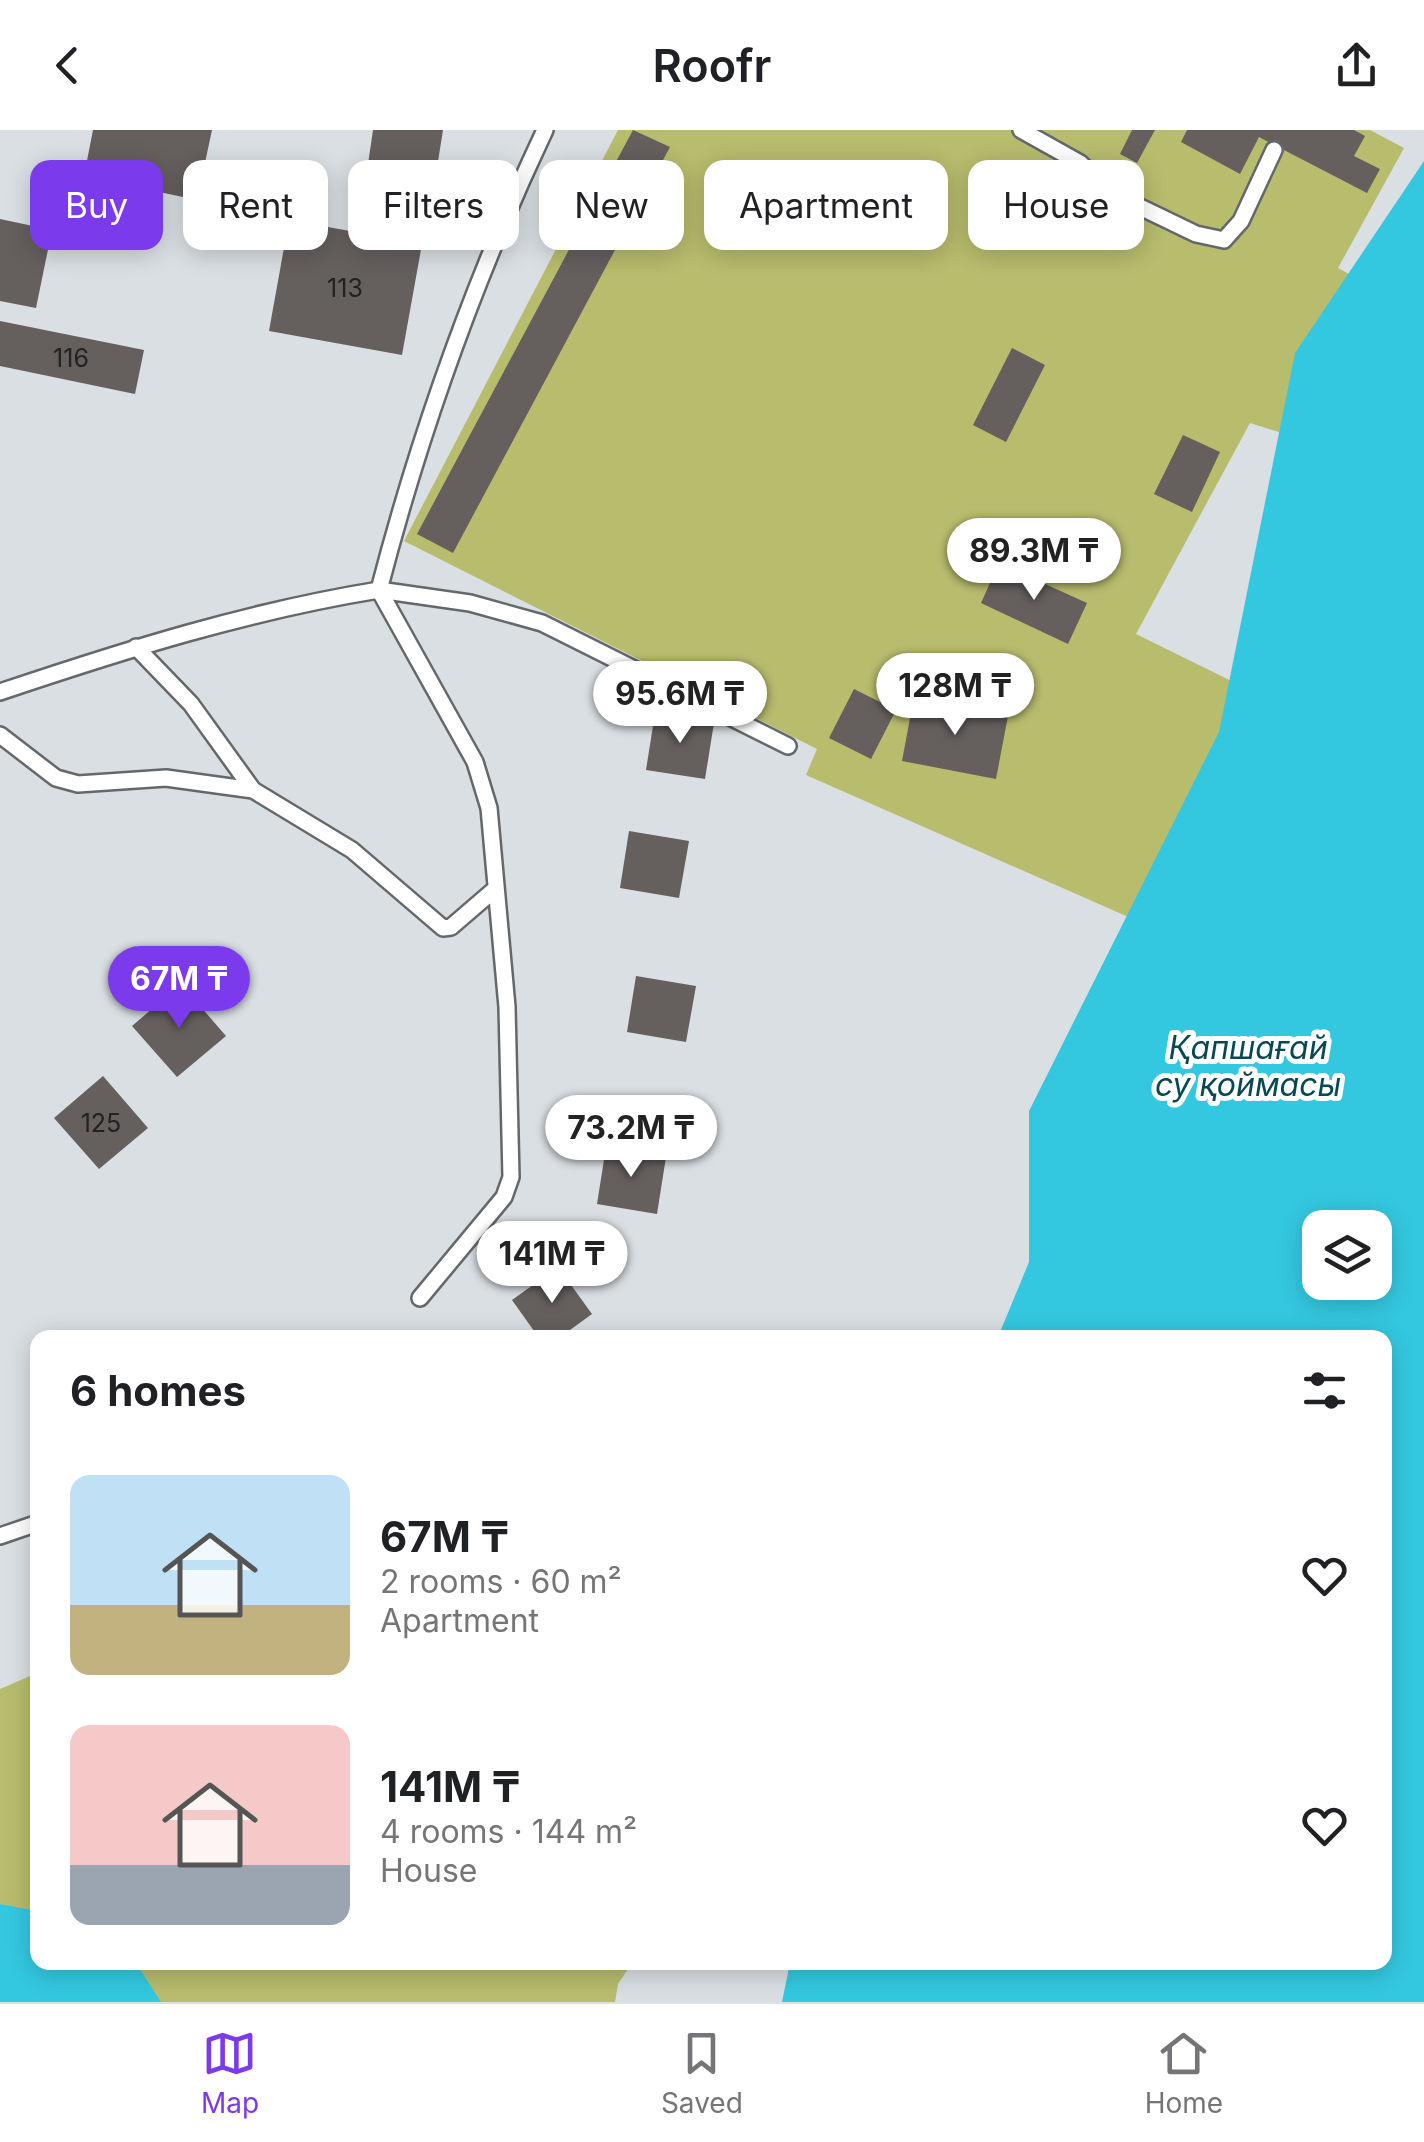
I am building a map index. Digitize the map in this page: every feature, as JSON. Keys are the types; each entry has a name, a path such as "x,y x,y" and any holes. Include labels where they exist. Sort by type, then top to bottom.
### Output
{"lane":[{"path":"420,1298 504,1197 511,1177 507,1007 488,808 475,762 379,590 430,412 516,192 545,130"},
{"path":"1022,130 1080,162 1111,192 1196,234 1224,240 1241,221 1274,150"},
{"path":"0,692 136,647 299,603 379,590 470,602 542,623 788,746"},
{"path":"136,647 191,704 252,790"},
{"path":"0,735 56,778 78,784 98,786 166,778 252,790 352,850 443,928 450,927 494,890"},
{"path":"0,1536 30,1526"}],"green space":[{"path":"618,130 1370,130 1404,148 1338,268 1364,282 1285,434 1250,423 1136,634 1276,703 1201,949 806,775 817,749 404,541 556,250 684,250 684,160 602,160"},
{"path":"30,1676 30,1970 627,1970 618,1984 615,2002 0,2002 0,1689"}],"water":[{"name":"Қапшағай су қоймасы","path":"1424,161 1424,2002 782,2002 789,1970 1392,1970 1392,1330 1001,1330 1029,1262 1029,1111 1219,732 1295,353"},
{"path":"0,1904 30,1910 30,1970 140,1970 161,2002 0,2002"}],"building":[{"path":"93,130 212,130 206,160 183,160 183,197 163,193 163,160 87,160"},
{"path":"373,130 443,130 438,160 369,160"},
{"path":"633,130 670,147 663,160 617,160"},
{"path":"1132,130 1155,130 1139,160 1120,154"},
{"path":"1187,130 1354,130 1365,136 1354,156 1380,169 1367,193 1259,137 1240,174 1181,142"},
{"path":"0,219 30,225 30,250 48,250 36,308 0,301"},
{"path":"328,227 348,231 348,250 421,250 402,355 269,331 284,250 328,250"},
{"path":"569,250 615,250 453,553 417,534"},
{"path":"0,321 144,350 135,394 0,366"},
{"path":"1012,348 1045,365 1006,442 973,425"},
{"path":"1183,435 1220,452 1192,512 1154,494"},
{"path":"999,563 1087,603 1068,644 981,603"},
{"path":"854,689 896,710 871,759 829,738"},
{"path":"914,697 1008,716 996,779 902,761"},
{"path":"655,713 714,723 705,779 646,770"},
{"path":"629,831 689,841 679,898 620,888"},
{"path":"636,976 696,986 686,1042 627,1032"},
{"path":"181,984 226,1036 177,1077 132,1026"},
{"path":"103,1076 148,1128 99,1169 54,1118"},
{"path":"606,1147 666,1157 657,1214 597,1204"},
{"path":"558,1267 592,1314 570,1330 533,1330 512,1300"}]}
